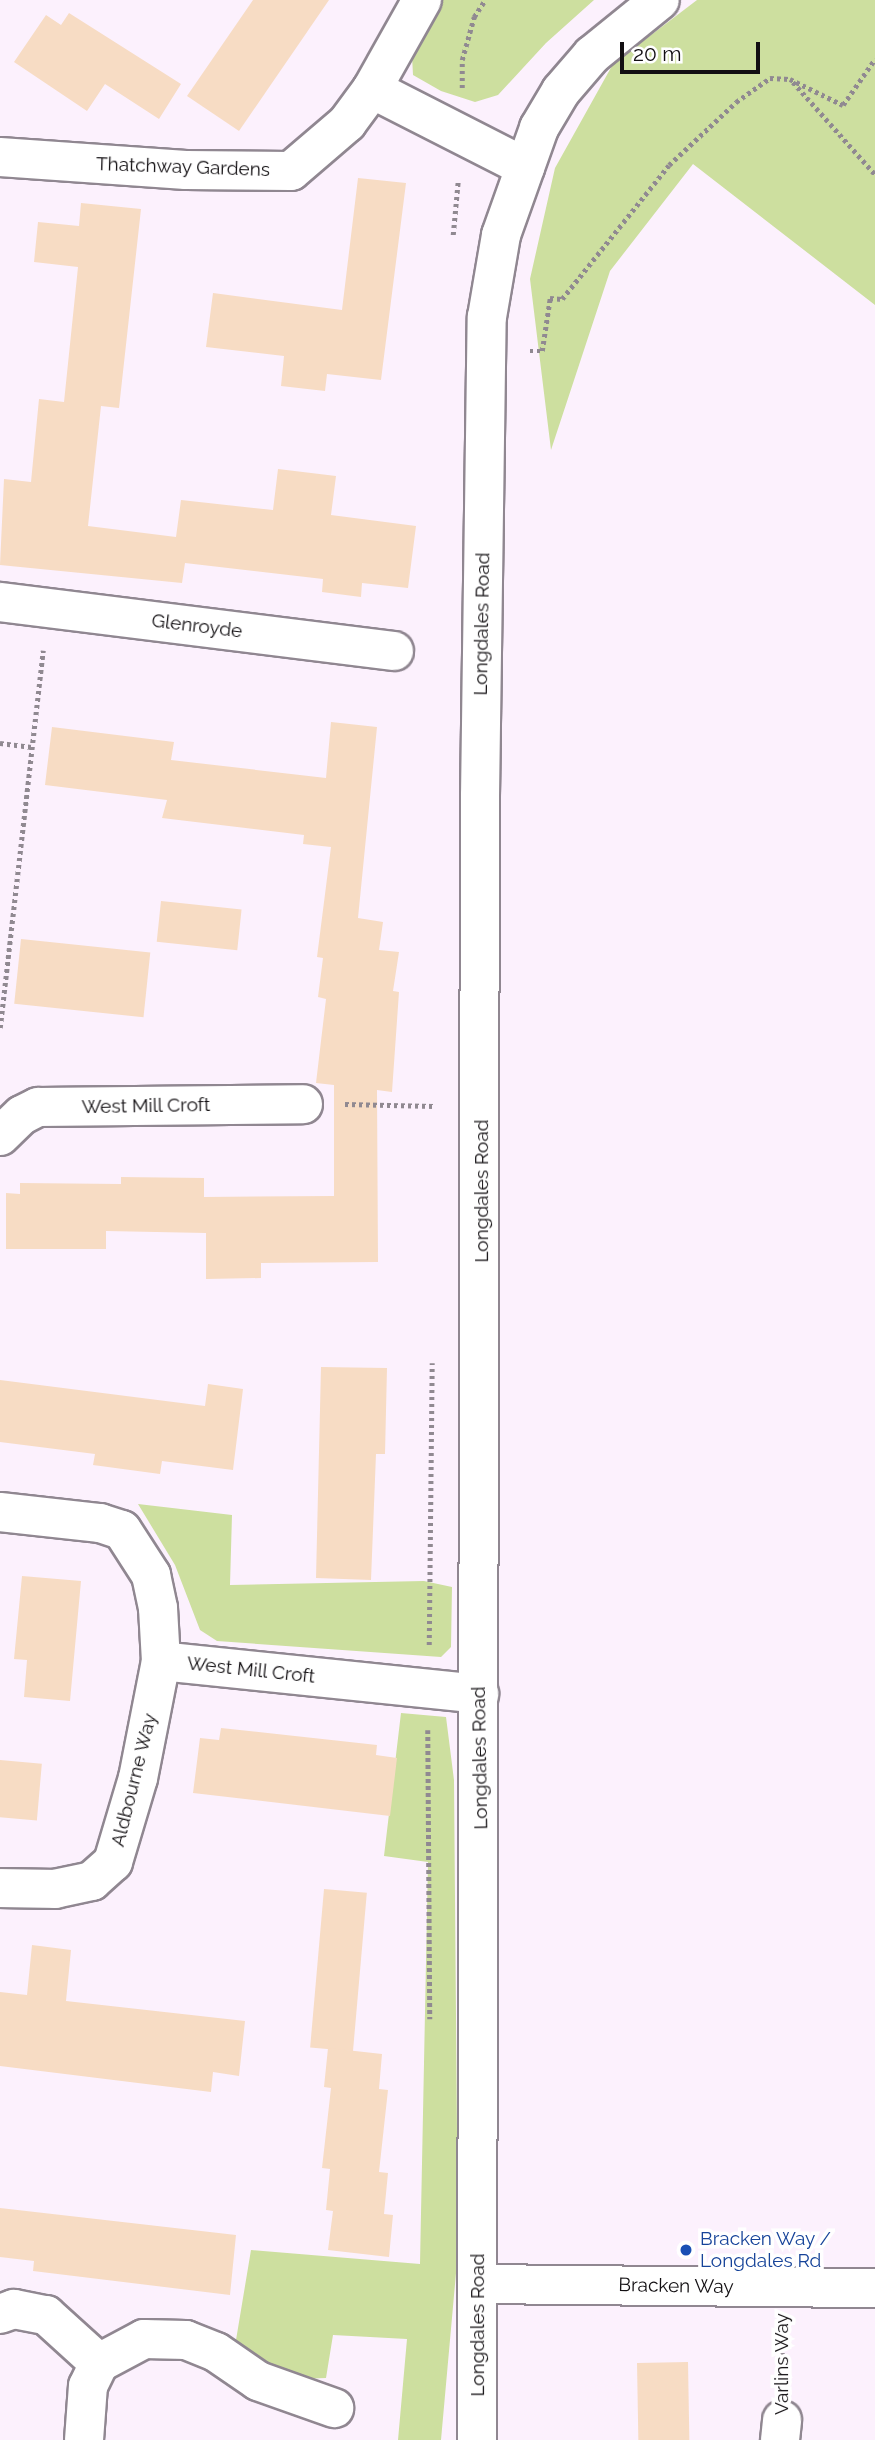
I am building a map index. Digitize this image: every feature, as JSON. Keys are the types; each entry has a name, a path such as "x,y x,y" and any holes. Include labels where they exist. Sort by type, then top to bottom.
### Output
{"street":[{"name":"Thatchway Gardens","path":"0,157 186,170 291,171 347,123 372,89 422,0"},
{"name":"Longdales Road","path":"477,2440 483,1311 480,796 487,317 501,235 539,128 561,90 592,55 660,0"},
{"path":"372,89 525,167"},
{"name":"Glenroyde","path":"0,601 394,651"},
{"name":"West Mill Croft","path":"0,1136 22,1115 38,1107 303,1104"},
{"name":"West Mill Croft","path":"0,1512 100,1522 122,1530 151,1575 158,1608 161,1661 479,1694"},
{"name":"Aldbourne Way","path":"0,1888 55,1889 92,1881 113,1862 138,1778 161,1661"},
{"name":"Bracken Way","path":"478,2284 875,2288"},
{"path":"0,2314 14,2309 46,2315 99,2363"},
{"path":"84,2440 88,2386 99,2363 144,2339 186,2340 215,2352 258,2381 334,2408"}],"path":[{"path":"462,135 462,60 474,17 485,0"},
{"path":"486,351 542,351 550,298 562,299 669,165 736,102 771,78 790,79 842,105 875,59"},
{"path":"790,79 875,174"},
{"path":"0,1028 47,607"},
{"path":"0,743 32,747"},
{"path":"303,1104 434,1106"},
{"name":"Varlins Way","path":"781,2430 783,2287"}],"green space":[{"path":"442,0 594,0 546,43 498,95 475,102 441,91 413,75 412,56"},
{"path":"697,0 875,0 875,305 693,164 610,271 551,450 530,279 555,168 613,64"},
{"path":"138,1504 232,1515 230,1585 424,1581 452,1587 451,1647 441,1657 217,1641 200,1630 175,1565"},
{"path":"401,1713 446,1717 454,1780 458,2251 441,2440 398,2440 407,2339 333,2335 326,2378 297,2379 266,2370 236,2340 251,2250 420,2264 428,1862 384,1856"}],"building":[{"path":"253,0 329,0 239,131 187,96"},
{"path":"69,13 181,84 159,119 105,84 87,111 14,62 46,15 61,25"},
{"path":"358,178 406,183 381,380 327,374 325,391 281,386 284,356 206,347 213,293 342,310"},
{"path":"81,203 141,209 119,408 101,406 88,526 176,537 181,500 273,510 278,469 336,476 331,515 416,526 408,588 362,583 361,597 322,592 323,579 185,563 182,583 0,565 4,479 31,482 39,399 64,402 78,267 34,262 38,222 79,226"},
{"path":"331,722 377,727 358,918 383,922 379,950 399,952 393,991 399,992 392,1092 377,1090 378,1262 261,1263 261,1278 206,1279 206,1233 106,1231 106,1249 6,1249 6,1193 20,1194 20,1183 121,1184 121,1177 204,1178 204,1197 334,1196 334,1085 316,1083 326,999 318,997 323,958 317,957 331,847 303,844 304,835 162,818 167,800 45,785 52,727 174,742 171,760 326,778"},
{"path":"161,901 242,909 237,950 157,942"},
{"path":"21,939 150,953 143,1017 14,1004"},
{"path":"321,1367 387,1368 385,1454 376,1454 371,1580 316,1578"},
{"path":"0,1380 205,1406 208,1384 243,1389 233,1470 162,1461 160,1474 93,1465 95,1454 0,1442"},
{"path":"22,1576 81,1581 70,1701 24,1697 27,1660 14,1659"},
{"path":"221,1728 377,1745 376,1755 397,1758 390,1816 193,1793 200,1738 219,1740"},
{"path":"0,1760 42,1764 37,1820 0,1817"},
{"path":"324,1889 367,1893 353,2051 310,2047"},
{"path":"32,1945 71,1950 66,2001 245,2021 239,2076 213,2072 211,2092 0,2066 0,1992 27,1995"},
{"path":"328,2048 382,2054 379,2089 388,2090 379,2172 388,2173 384,2214 393,2215 389,2257 328,2250 333,2211 326,2210 330,2169 322,2168 331,2088 324,2087"},
{"path":"0,2208 236,2235 230,2295 33,2271 34,2261 0,2257"},
{"path":"688,2362 689,2440 638,2440 637,2363"}],"place":[{"name":"Bracken Way / Longdales Rd","path":"686,2250"}]}
